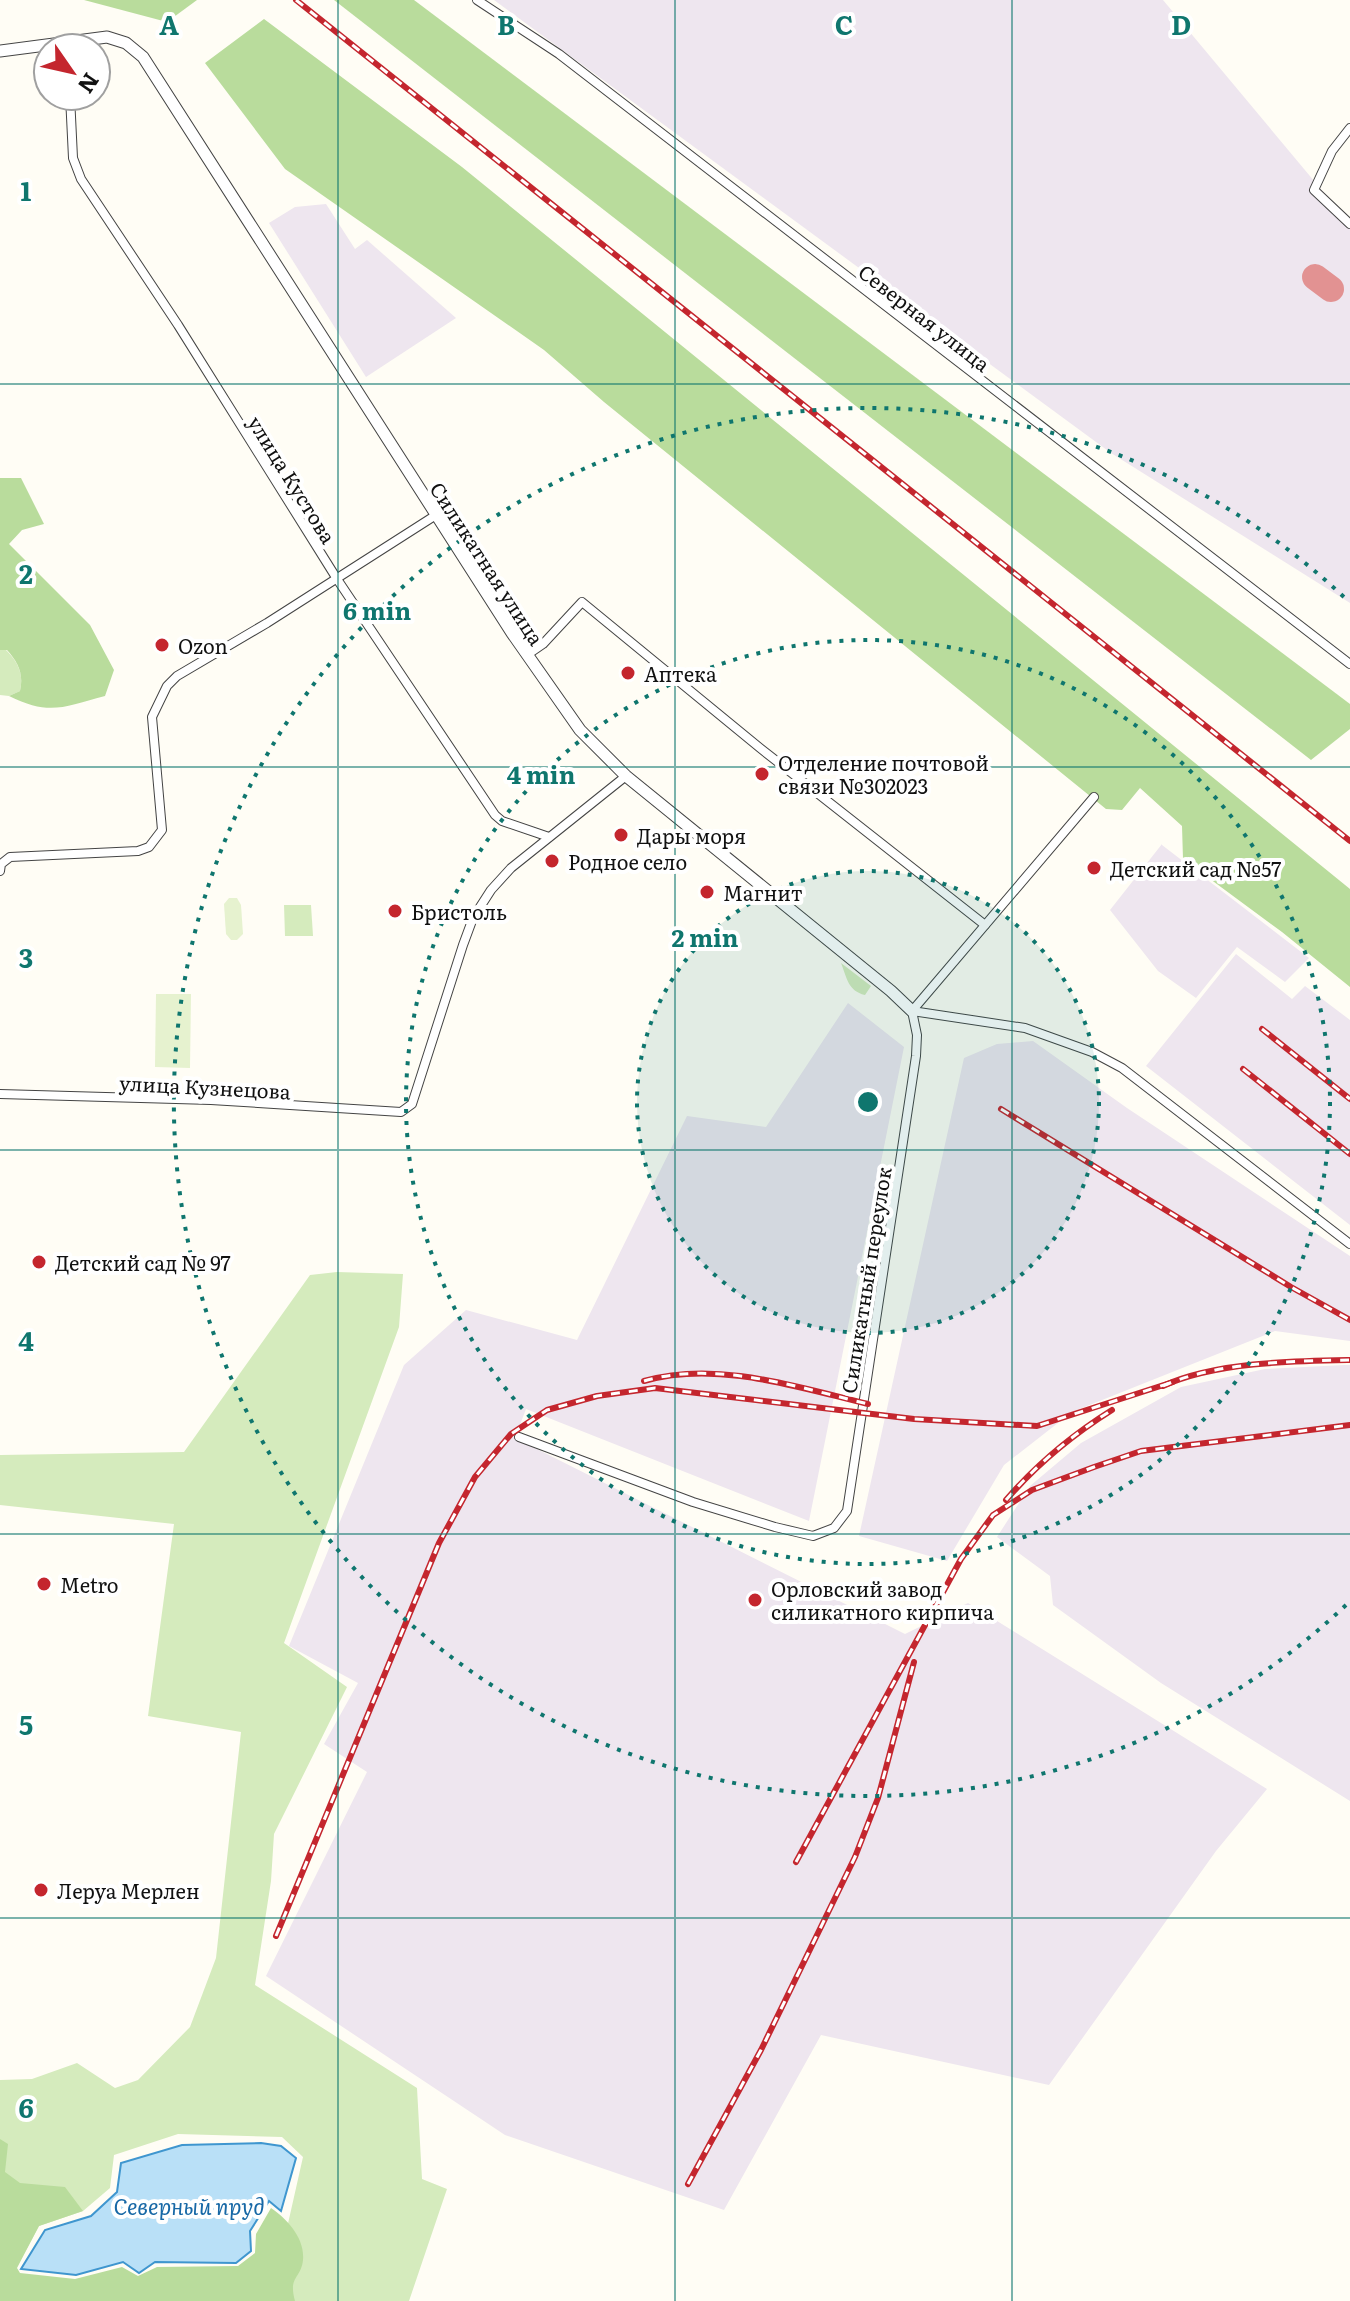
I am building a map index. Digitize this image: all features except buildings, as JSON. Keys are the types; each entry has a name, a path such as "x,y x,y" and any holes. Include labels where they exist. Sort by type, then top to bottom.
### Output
{"street":[{"name":"Северная улица","path":"477,0 559,54 1350,664"},
{"name":"Силикатная улица","path":"112,38 135,49 149,66 436,515 580,730 626,776 749,873 912,1011"},
{"path":"1,51 32,48"},
{"name":"улица Кустова","path":"71,112 73,158 81,179 178,325 337,579 495,815 502,821 549,837"},
{"path":"1350,128 1332,151 1314,190 1350,224"},
{"path":"0,871 1,864 10,857 138,851 149,847 162,830 152,717 167,686 177,676 436,515"},
{"path":"527,655 543,644 582,602 760,748 985,925"},
{"path":"549,837 626,776"},
{"path":"912,1011 1094,797"},
{"name":"улица Кузнецова","path":"0,1094 211,1100 395,1114 407,1109 415,1097 473,918 491,890 511,868 549,837"},
{"path":"912,1011 1025,1028 1092,1052 1122,1068 1350,1244"},
{"name":"Силикатный переулок","path":"519,1437 693,1502 775,1527 813,1536 834,1528 847,1511 916,1056 917,1035 912,1011"}],"shaded area":[{"path":"494,0 1163,0 1350,224 1350,603 1111,453"},
{"path":"326,204 355,249 367,240 456,318 366,377 269,223 295,207"},
{"path":"1162,844 1309,958 1285,982 1237,947 1196,998 1158,971 1110,910"},
{"path":"1236,954 1292,999 1305,986 1350,1020 1350,1225 1146,1066"},
{"path":"848,1003 904,1047 809,1521 526,1409 515,1438 905,1634 968,1603 1267,1789 1216,1851 1049,2085 821,2035 724,2210 505,2135 266,1976 367,1772 324,1744 358,1683 289,1646 404,1365 466,1310 577,1340 687,1116 766,1127"},
{"path":"1033,1041 1127,1108 1350,1256 1350,1341 1275,1331 1072,1412 1004,1465 947,1561 859,1536 964,1058 997,1044"},
{"path":"1350,1365 1350,1801 1161,1683 1053,1605 1050,1576 997,1537 1030,1486 1081,1443 1181,1387 1265,1369"}],"green space":[{"path":"84,0 197,0 167,22"},
{"path":"334,0 414,0 1350,704 1350,729 1311,760"},
{"path":"264,19 462,167 1350,889 1350,987 1183,859 1182,826 1140,788 1122,810 1106,809 544,350 285,169 205,63"},
{"path":"0,478 21,478 44,524 22,530 9,544 90,625 114,670 105,696 46,708 9,696 20,691 21,679 14,659 7,650 0,650"},
{"path":"0,650 6,650 17,664 20,674 20,691 9,696 0,695"},
{"path":"229,898 237,898 241,905 243,934 237,940 231,940 226,934 224,904"},
{"path":"284,905 311,905 313,936 285,936"},
{"path":"841,963 871,986 865,995 852,987"},
{"path":"156,994 191,994 190,1068 155,1067"},
{"path":"337,1272 403,1274 399,1327 284,1643 347,1687 274,1834 271,1881 255,1985 417,2088 422,2179 447,2189 409,2301 280,2301 287,2228 303,2157 282,2137 178,2134 114,2155 110,2188 83,2211 39,2226 13,2274 0,2285 0,2080 32,2079 77,2063 115,2088 138,2080 190,2027 216,1958 241,1732 148,1716 174,1524 0,1505 0,1455 184,1452 310,1275"},
{"path":"0,2139 8,2144 5,2172 20,2183 65,2187 83,2211 39,2226 17,2268 20,2273 75,2279 122,2267 138,2276 157,2267 238,2266 255,2253 256,2234 271,2208 289,2223 301,2244 303,2260 293,2287 295,2301 0,2301"}],"water":[{"name":"Северный пруд","path":"261,2143 281,2146 296,2158 281,2211 269,2201 250,2231 251,2251 236,2263 155,2262 139,2273 123,2262 76,2275 21,2269 45,2230 91,2216 117,2192 121,2163 182,2145"}],"taxiway":[{"path":"1315,277 1331,289"}],"railway":[{"path":"296,0 1350,841"},
{"path":"1262,1029 1350,1099"},
{"path":"1243,1069 1350,1154"},
{"path":"1001,1109 1350,1320"},
{"path":"1163,1386 1230,1367 1350,1360"},
{"path":"644,1381 671,1375 728,1375 785,1384 868,1404"},
{"path":"276,1936 439,1543 475,1477 511,1434 547,1410 597,1396 655,1388 914,1419 1037,1426 1173,1382"},
{"path":"1006,1500 1056,1451 1112,1410"},
{"path":"796,1862 961,1559 993,1515 1032,1490 1141,1451 1350,1425"},
{"path":"688,2184 761,2050 855,1857 878,1798 914,1662"}],"place":[{"name":"Ozon","path":"162,645"},
{"name":"Аптека","path":"628,673"},
{"name":"Отделение почтовой связи №302023","path":"762,774"},
{"name":"Дары моря","path":"621,835"},
{"name":"Родное село","path":"552,861"},
{"name":"Детский сад №57","path":"1094,868"},
{"name":"Магнит","path":"707,892"},
{"name":"Бристоль","path":"395,911"},
{"name":"Детский сад № 97","path":"39,1262"},
{"name":"Metro","path":"44,1584"},
{"name":"Орловский завод силикатного кирпича","path":"755,1600"},
{"name":"Леруа Мерлен","path":"41,1890"}]}
